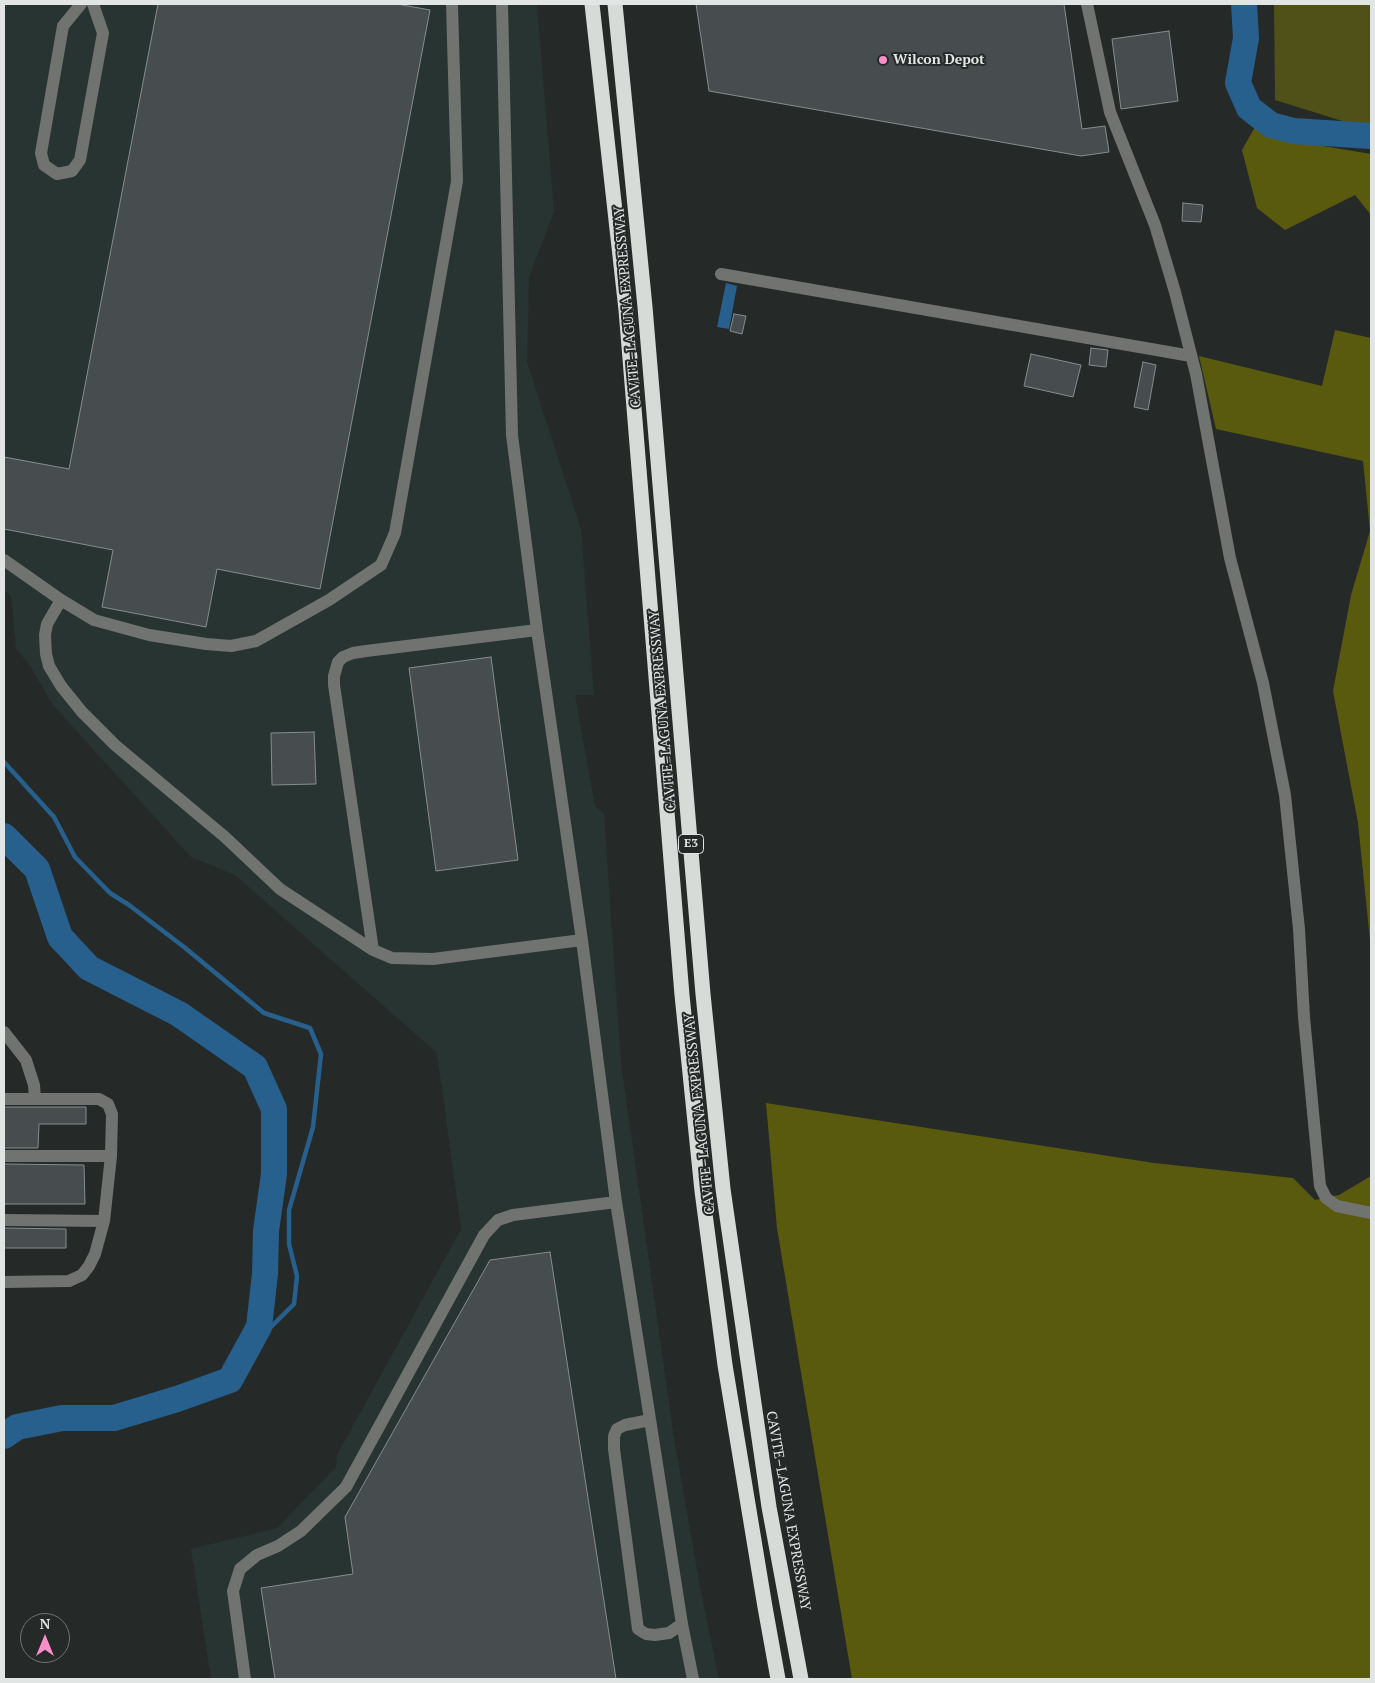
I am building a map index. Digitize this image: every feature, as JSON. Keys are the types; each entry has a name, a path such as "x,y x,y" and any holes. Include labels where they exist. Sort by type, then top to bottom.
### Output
{"highway":[{"name":"CAVITE–LAGUNA EXPRESSWAY","path":"592,4 626,310 682,995 701,1181 730,1394 778,1679"},
{"name":"CAVITE–LAGUNA EXPRESSWAY","path":"615,4 645,307 703,994 723,1189 769,1507 801,1679"}],"street":[{"path":"81,4 63,26 41,153 44,165 57,174 72,171 80,160 103,33 93,4"},
{"path":"4,560 61,600 94,620 149,635 231,646 256,641 329,600 381,564 395,533 457,181 452,4"},
{"path":"502,4 512,435 537,630 582,940 616,1202 689,1676"},
{"path":"1087,4 1110,112 1155,225 1175,292 1196,374 1230,558 1263,683 1285,795 1299,929 1304,1017 1320,1186 1326,1198 1337,1206 1371,1213"},
{"path":"721,274 1191,356"},
{"path":"61,600 47,624 45,635 46,654 61,686 82,712 115,745 225,837 280,889 373,950 392,958 433,959 582,940"},
{"path":"373,950 334,685 334,676 338,662 343,657 366,651 537,630"},
{"path":"4,1032 26,1060 34,1085 35,1099"},
{"path":"4,1099 99,1099 108,1104 112,1114 111,1156 104,1221 95,1254 82,1275 69,1281 4,1282"},
{"path":"4,1156 111,1156"},
{"path":"245,1679 232,1591 240,1569 257,1555 278,1546 301,1531 346,1487 484,1235 498,1220 513,1215 616,1202"},
{"path":"4,1220 104,1221"},
{"path":"650,1420 625,1425 617,1429 614,1436 614,1449 638,1629 646,1634 655,1635 669,1633 682,1624"}],"shaded area":[{"path":"4,4 537,4 554,212 529,277 527,362 581,529 594,695 575,695 595,806 604,814 621,1063 674,1438 700,1587 719,1679 211,1679 191,1549 277,1528 336,1467 337,1455 461,1229 437,1053 235,875 191,857 52,704 31,667 16,648 11,596 4,590"},
{"path":"1274,4 1371,4 1371,130 1275,100"},
{"path":"1255,127 1293,141 1371,154 1371,215 1355,195 1285,230 1257,208 1242,150"},
{"path":"1335,330 1371,338 1371,950 1358,823 1333,691 1351,595 1370,531 1363,461 1216,429 1199,356 1322,386"},
{"path":"766,1103 1154,1163 1293,1178 1315,1200 1339,1195 1371,1176 1371,1679 852,1679 777,1228"}],"water":[{"path":"726,283 737,286 729,329 717,327"}],"building":[{"path":"158,4 397,4 430,10 320,589 217,569 206,627 102,607 113,550 4,529 4,457 69,469"},
{"name":"Wilcon Depot","path":"696,4 1064,4 1082,129 1105,126 1109,152 1081,156 709,91"},
{"path":"1169,31 1178,101 1121,109 1112,39"},
{"path":"1183,203 1203,205 1201,222 1182,221"},
{"path":"734,314 746,316 742,334 730,331"},
{"path":"1091,348 1108,350 1106,367 1089,365"},
{"path":"1031,354 1081,365 1073,397 1024,386"},
{"path":"1143,362 1156,365 1148,410 1134,407"},
{"path":"491,657 518,860 436,871 409,668"},
{"path":"314,732 316,784 272,785 271,733"},
{"path":"4,1107 86,1107 86,1124 39,1124 38,1148 4,1148"},
{"path":"4,1164 84,1165 85,1204 4,1204"},
{"path":"4,1228 66,1229 66,1248 4,1248"},
{"path":"550,1252 616,1679 275,1679 261,1588 353,1574 345,1517 490,1260"}],"waterway":[{"path":"1244,4 1246,38 1238,83 1249,108 1271,125 1294,131 1371,136"},
{"path":"4,762 54,817 75,857 110,893 129,905 184,947 264,1013 310,1028 321,1054 313,1127 289,1210 289,1244 297,1276 294,1304 245,1353"},
{"path":"4,836 37,869 60,937 89,968 179,1014 255,1067 274,1109 274,1174 266,1231 265,1274 259,1327 230,1380 177,1399 114,1418 62,1418 17,1427 4,1436"}],"place":[{"name":"Wilcon Depot","path":"883,60"}]}
